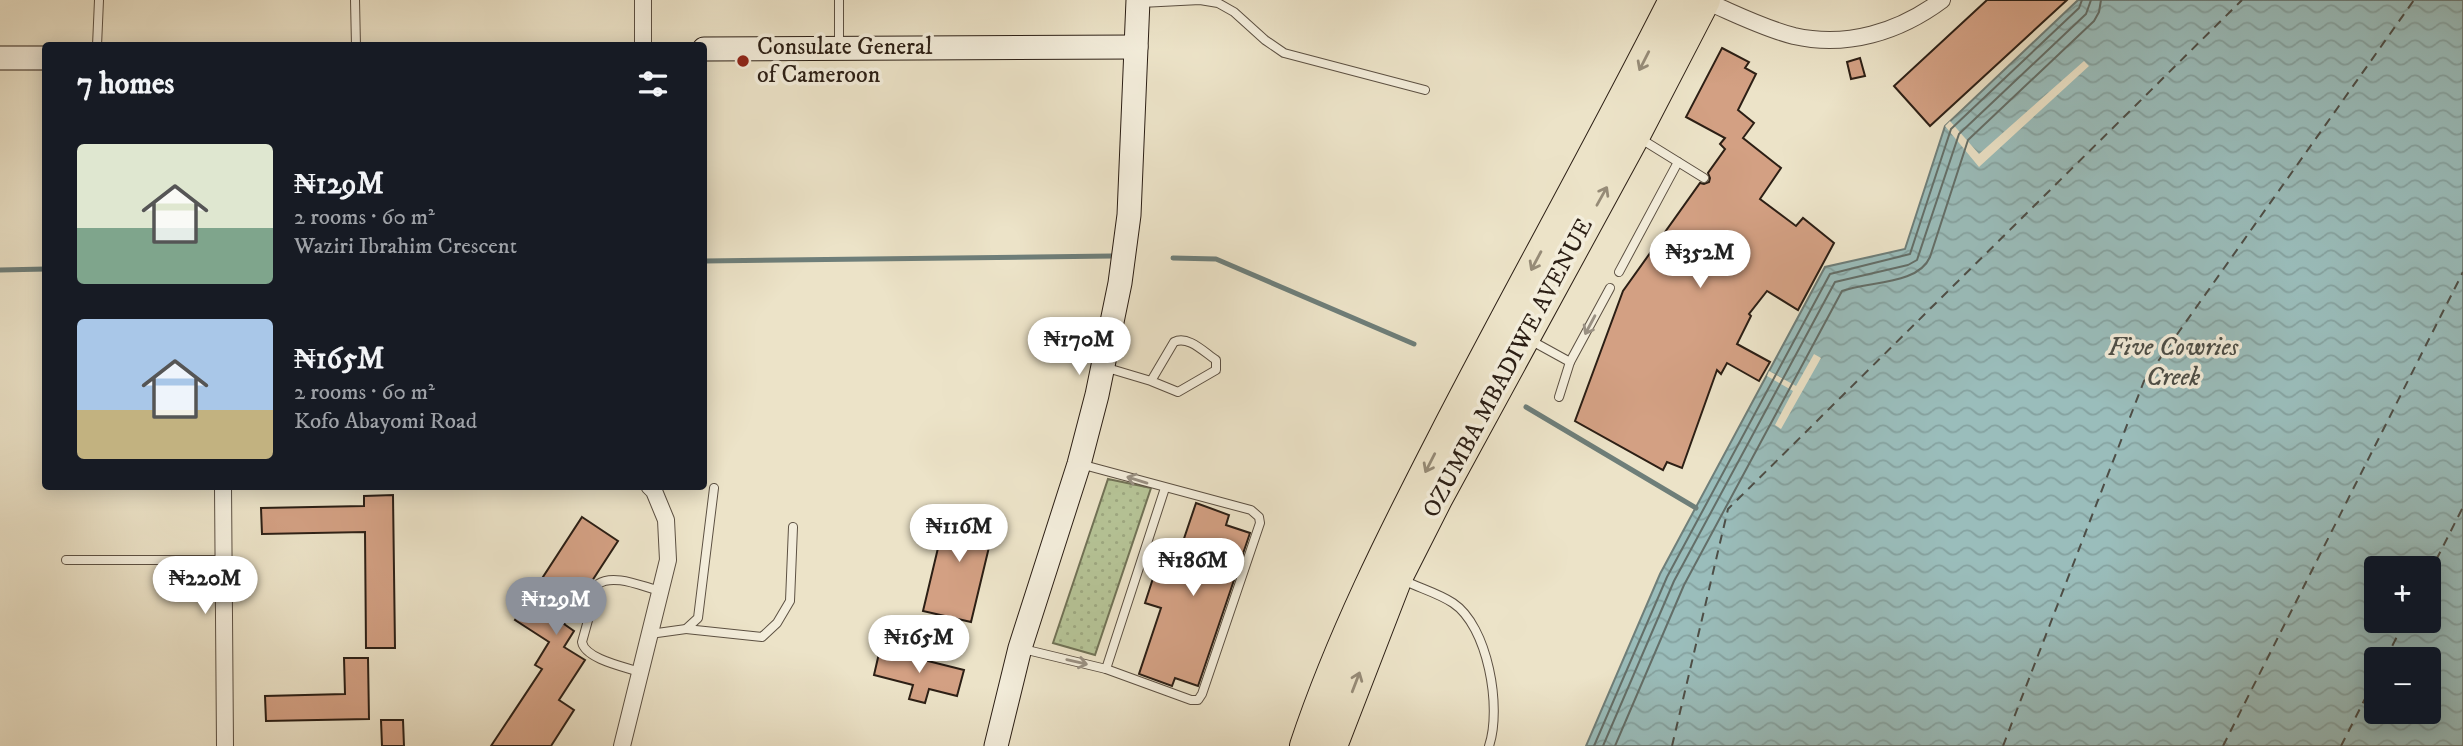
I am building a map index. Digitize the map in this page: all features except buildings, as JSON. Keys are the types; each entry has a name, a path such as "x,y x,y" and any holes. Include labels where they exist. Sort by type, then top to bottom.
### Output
{"highway":[{"name":"OZUMBA MBADIWE AVENUE","path":"1305,746 1357,611 1393,535 1674,0"},
{"name":"OZUMBA MBADIWE AVENUE","path":"1332,746 1397,578 1635,135 1704,0"}],"street":[{"path":"643,0 643,42"},
{"path":"1704,0 1772,29 1795,36 1820,39 1849,39 1877,34 1909,21 1942,0"},
{"path":"996,746 1020,648 1079,464 1104,367 1120,283 1129,215 1138,2"},
{"path":"707,49 1136,47"},
{"path":"0,58 42,58"},
{"path":"223,490 225,746"},
{"path":"622,746 668,560 666,520 653,490"}],"lane":[{"path":"97,42 99,0"},
{"path":"355,0 356,42"},
{"path":"839,0 839,47"},
{"path":"1138,2 1200,0 1218,3 1234,12 1284,53 1425,90"},
{"path":"1635,135 1704,178"},
{"path":"1619,272 1678,162"},
{"path":"1559,397 1570,362 1610,288"},
{"path":"1525,337 1570,362"},
{"path":"1104,367 1178,392 1216,370 1216,360 1180,339 1174,342 1150,381"},
{"path":"1020,648 1106,668 1191,700 1198,700 1260,523 1259,517 1251,510 1079,464"},
{"path":"686,629 698,618 714,488"},
{"path":"1106,668 1165,488"},
{"path":"650,634 686,629 762,637 777,623 790,601 793,527"},
{"path":"66,560 223,560"},
{"path":"1397,578 1454,604 1470,622 1482,645 1489,669 1493,702 1489,746"},
{"path":"640,673 590,654 582,642 598,584 601,582 610,579 661,591"}],"green space":[{"path":"1108,479 1151,488 1095,655 1053,643"}],"water":[{"name":"Five Cowries Creek","path":"2078,0 2463,0 2463,746 1586,746 1660,574 1825,267 1905,249 1945,126"}],"pier":[{"path":"2084,61 2089,66 1979,167 1945,126 1950,121 1979,154"},
{"path":"1814,354 1821,358 1781,429 1775,425 1793,391 1767,376 1769,371 1796,386"}],"waterway":[{"path":"707,261 1112,256"},
{"path":"1173,258 1216,259 1414,344"},
{"path":"0,270 42,269"},
{"path":"1526,407 1696,508"}],"ferry route":[{"path":"1672,746 1728,509 2242,0"},
{"path":"2003,746 2144,381 2414,0"},
{"path":"2223,746 2463,272"},
{"path":"2438,556 2463,507"},
{"path":"2392,647 2399,633"},
{"path":"2341,746 2364,701"}],"place":[{"name":"Consulate General of Cameroon","path":"743,61"}]}
